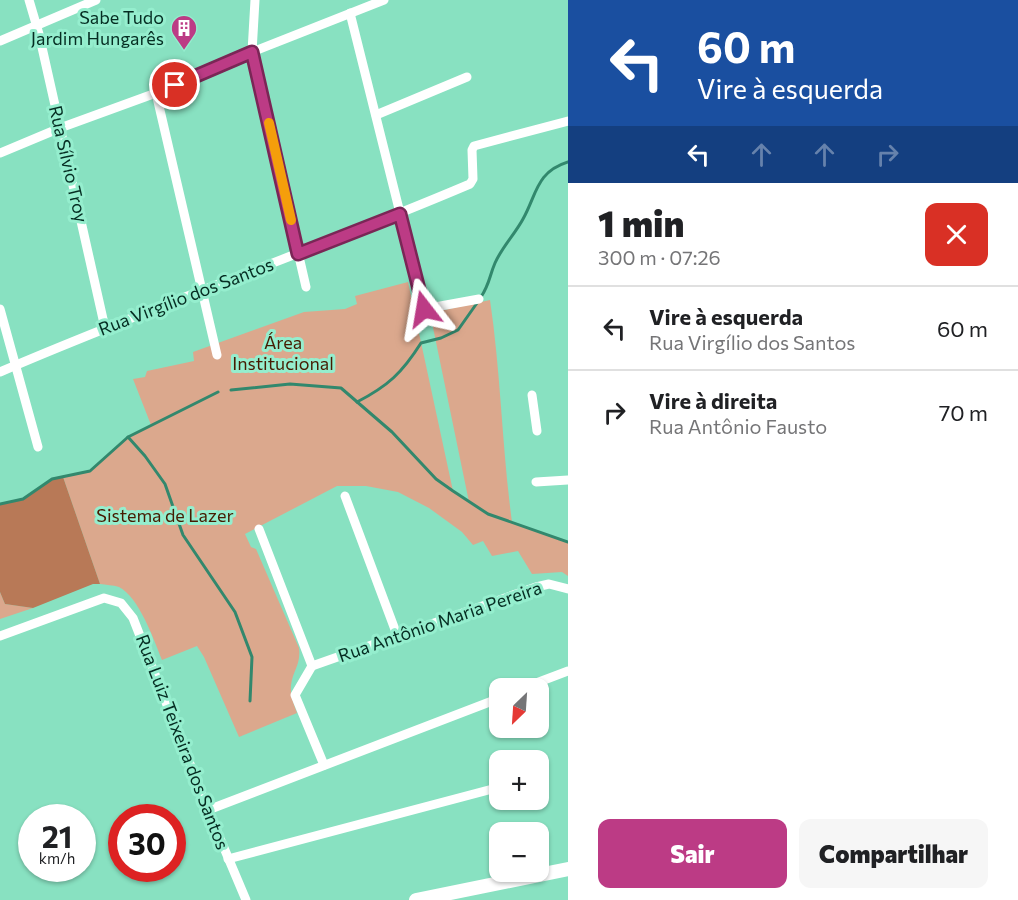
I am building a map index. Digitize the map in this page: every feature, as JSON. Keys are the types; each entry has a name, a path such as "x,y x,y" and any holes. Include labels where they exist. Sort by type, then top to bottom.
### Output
{"street":[{"name":"Rua Sílvio Troy","path":"28,0 37,26 105,328"},
{"path":"0,41 96,0"},
{"path":"255,0 252,52 306,286"},
{"path":"0,153 156,93 384,0"},
{"path":"350,13 424,309 479,298"},
{"path":"376,115 467,77"},
{"path":"156,93 217,355"},
{"name":"Rua Virgílio dos Santos","path":"0,372 105,328 400,214 471,184 474,146 568,121"},
{"path":"0,309 38,447"},
{"path":"532,395 537,431"},
{"path":"536,482 568,480"},
{"path":"345,496 397,635"},
{"path":"260,529 312,666 295,695 324,765"},
{"name":"Rua Antônio Maria Pereira","path":"312,666 536,587 549,584 568,589"},
{"name":"Rua Luiz Teixeira dos Santos","path":"0,636 104,598 121,603 133,618 246,900"},
{"path":"549,678 568,671"},
{"path":"208,810 489,702"},
{"path":"228,859 489,790"},
{"path":"416,900 568,869"}],"green space":[{"name":"Sistema de Lazer","path":"408,282 453,491 469,502 430,313 490,300 512,522 568,542 568,576 562,572 532,574 518,551 492,556 483,541 473,545 462,532 429,508 398,492 366,486 337,486 245,534 251,547 256,549 299,648 299,654 291,689 297,713 239,737 197,646 162,660 145,620 133,600 119,587 100,584 63,477 90,471 128,437 151,425 133,379 145,377 147,371 194,361 193,352 304,312 345,309 357,304 355,296"},
{"path":"0,592 5,604 33,608 0,619"}],"shaded area":[{"name":"Sistema de Lazer","path":"63,477 100,584 93,584 33,608 5,604 0,592 0,504 23,499 52,479"}],"waterway":[{"path":"481,297 498,257 523,219 543,178 557,166 568,162"},
{"path":"357,402 394,378 421,343 441,338 458,330 477,303"},
{"path":"231,390 290,384 341,388 392,432 436,479 453,491 488,514 568,542"},
{"path":"0,504 23,499 52,479 90,471 128,437 218,392"},
{"path":"128,437 165,484 183,535 235,612 252,657 250,701"}],"slow traffic":[{"path":"269,123 291,220"}],"place":[{"name":"Sabe Tudo Jardim Hungarês","path":"184,51"}],"route":[{"path":"175,85 252,52 298,254 400,214 424,309"}],"park label":[{"name":"Área Institucional","path":"283,353"}]}
